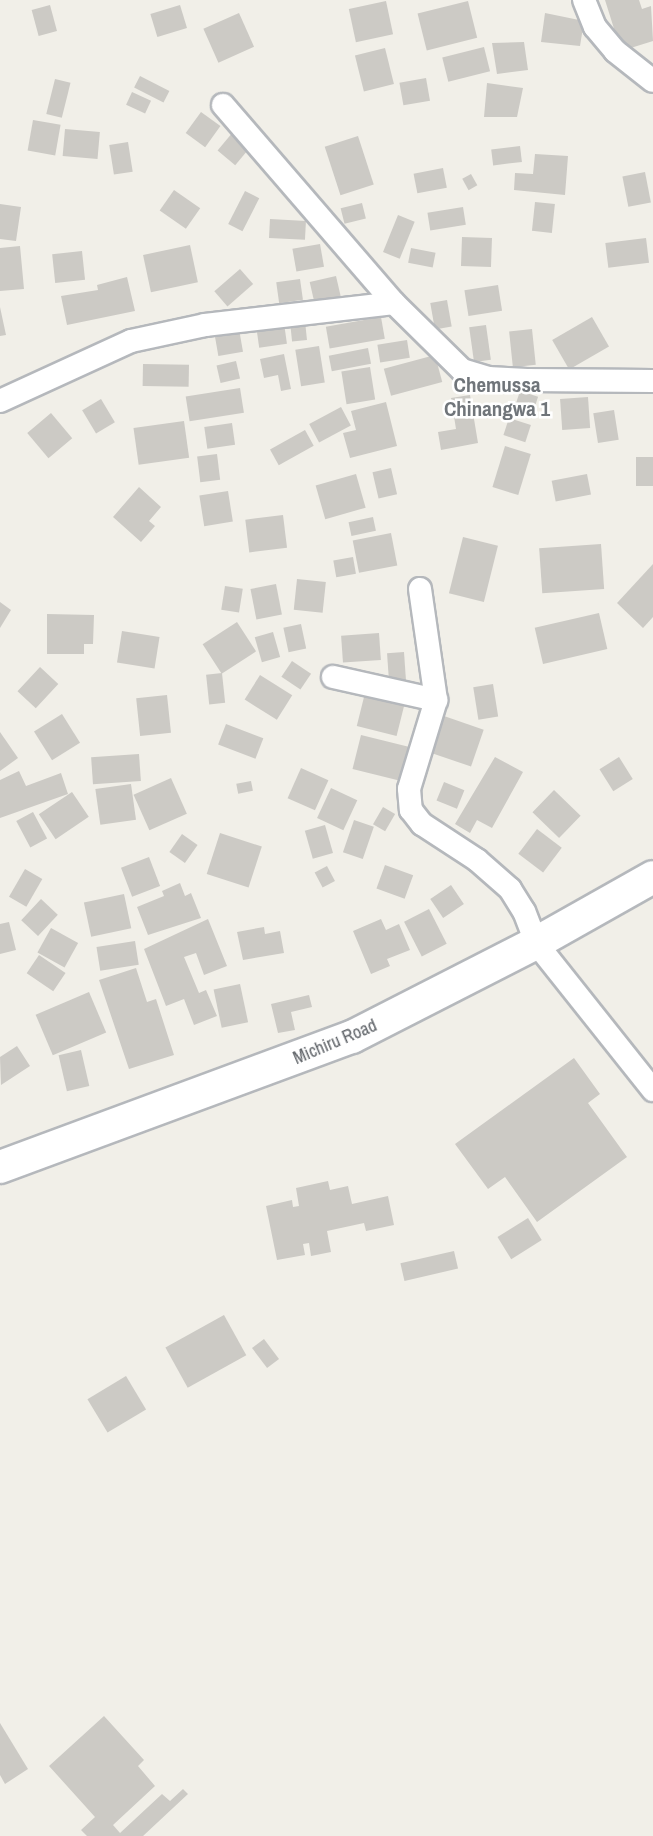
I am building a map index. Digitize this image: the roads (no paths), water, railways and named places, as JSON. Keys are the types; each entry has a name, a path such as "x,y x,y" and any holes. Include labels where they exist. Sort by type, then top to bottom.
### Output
{"street":[{"path":"584,0 595,27 615,51 653,81"},
{"path":"223,105 394,303 462,370 488,378 653,381"},
{"path":"0,400 130,341 205,325 394,303"},
{"path":"420,589 436,700 410,789 411,810 422,824 477,860 510,889 524,911 536,943 653,1090"},
{"path":"333,677 436,700"},
{"name":"Michiru Road","path":"0,1167 352,1037 536,943 653,877"}],"district":[{"name":"Chemussa Chinangwa 1","path":"497,397"}]}
